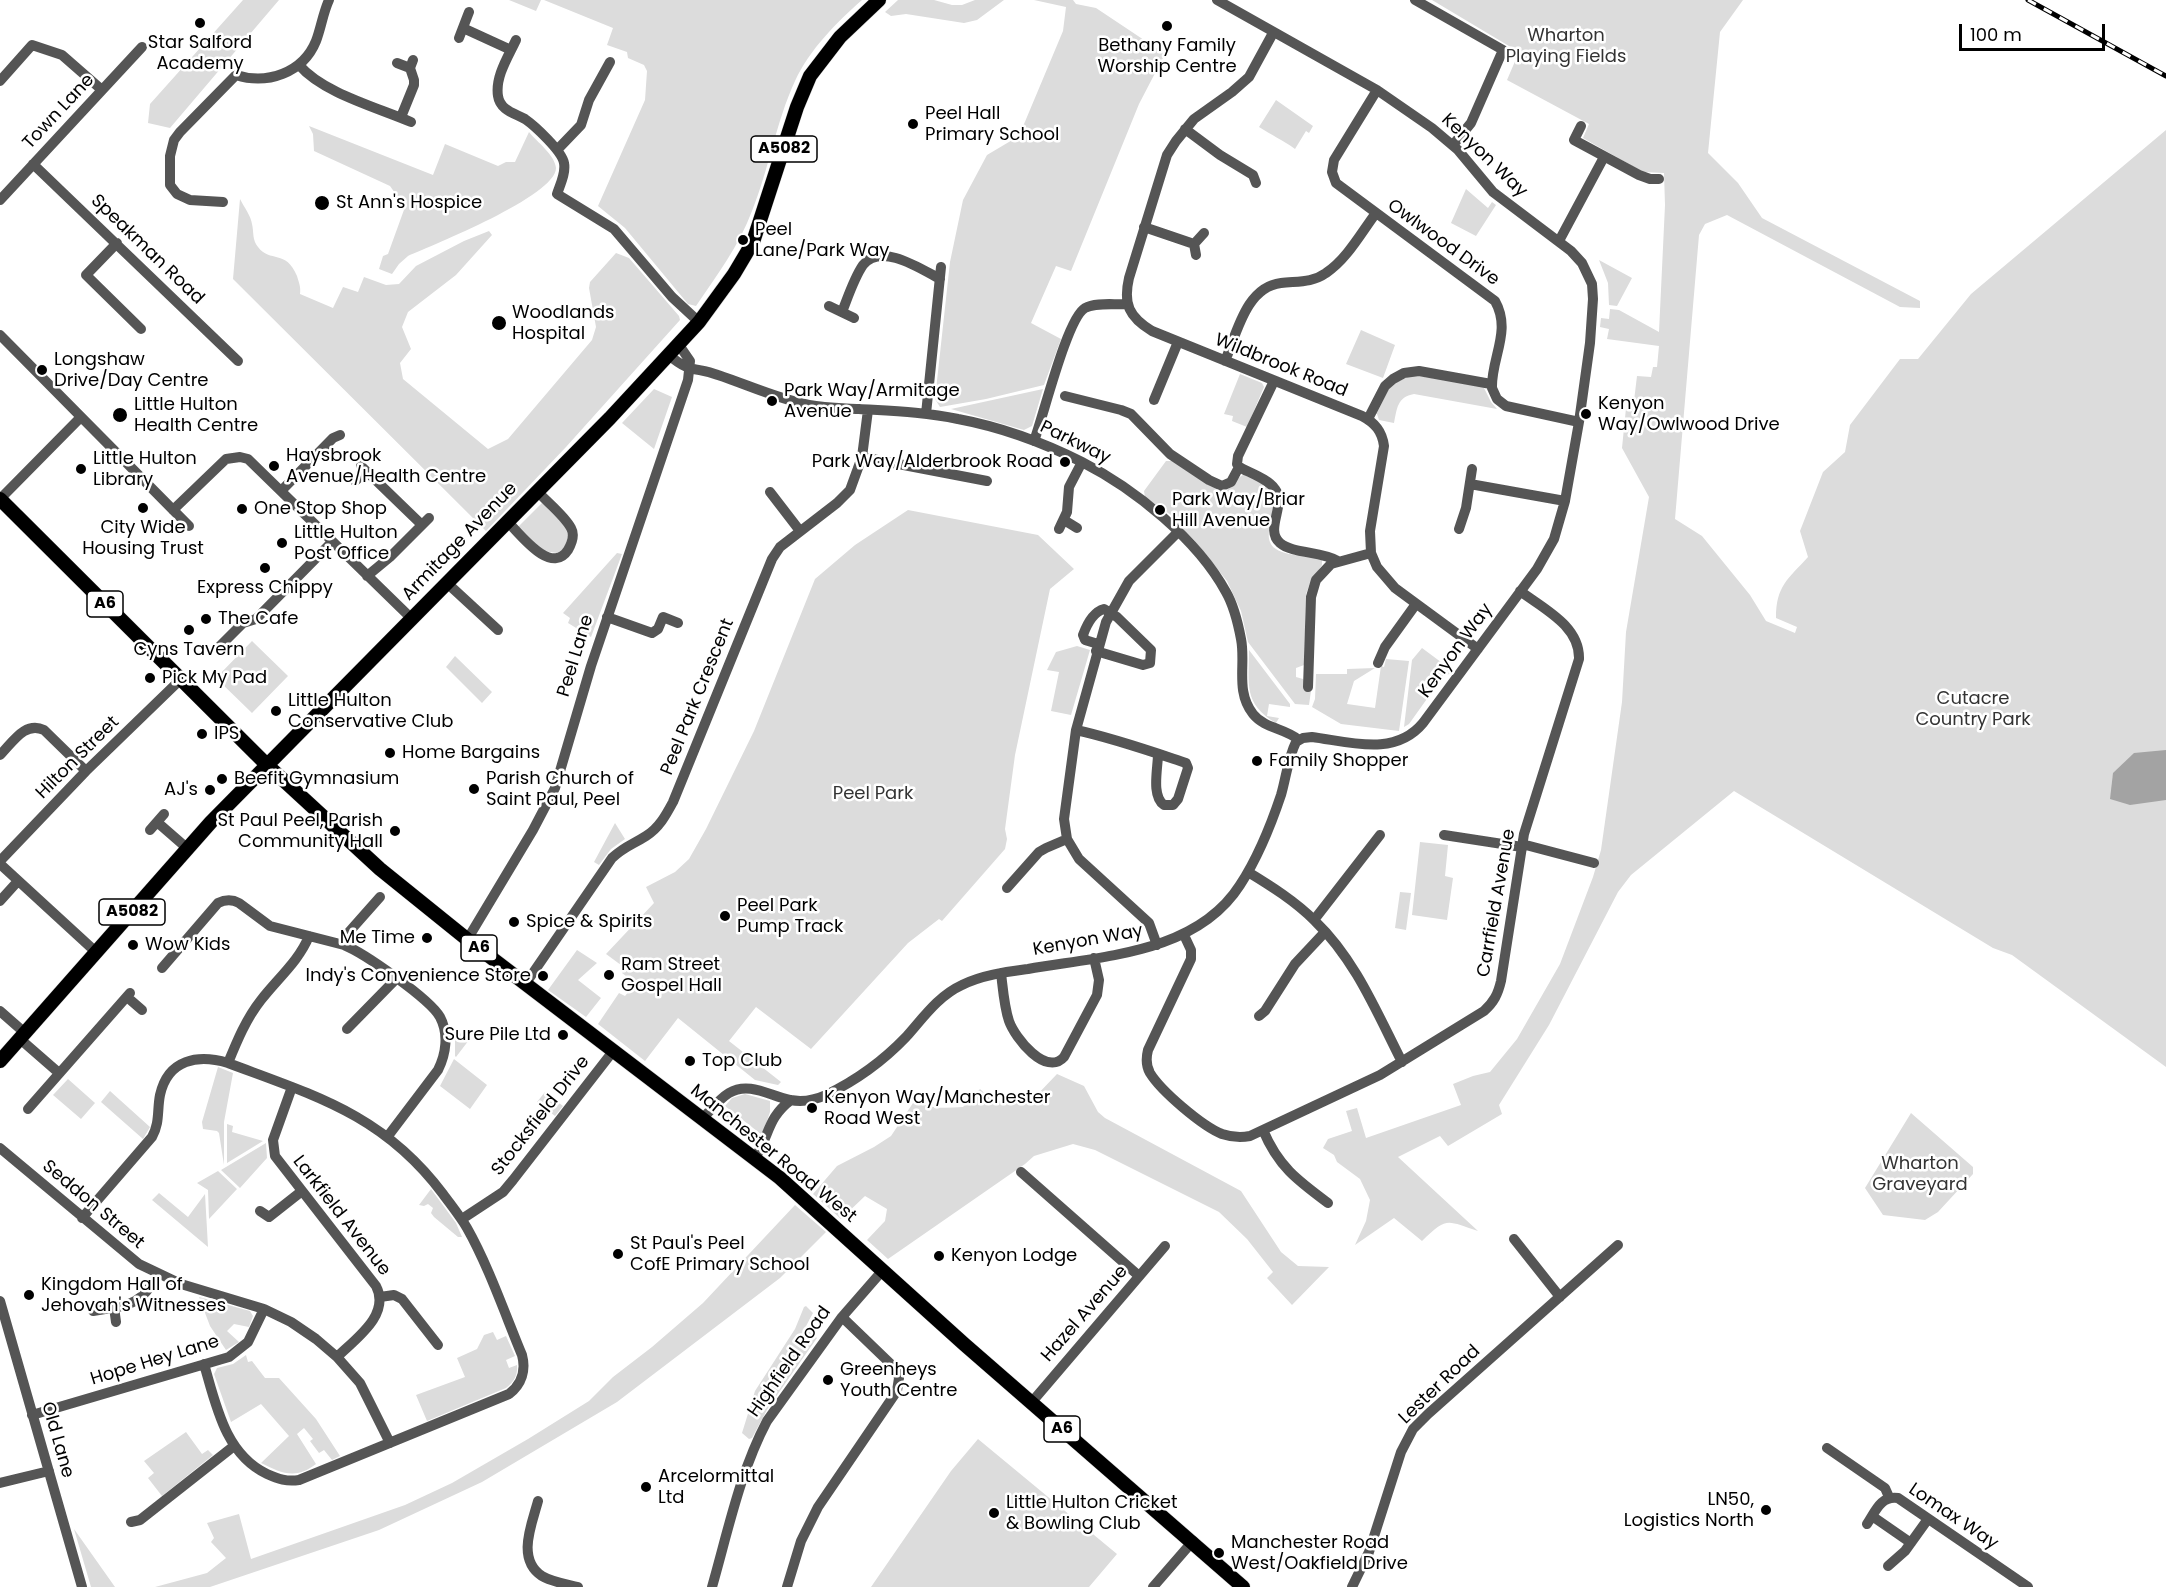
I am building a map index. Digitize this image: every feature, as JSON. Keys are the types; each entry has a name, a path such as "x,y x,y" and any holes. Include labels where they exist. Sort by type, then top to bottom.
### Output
{"main road":[{"name":"A5082","path":"674,350 699,322 734,274 753,242 797,107 810,76 840,37 879,0"},
{"name":"Armitage Avenue","path":"267,765 674,350"},
{"name":"A6","path":"0,499 267,765"},
{"name":"A5082","path":"0,1061 188,849 267,765"},
{"name":"Manchester Road West","path":"267,765 372,862 467,940 755,1158 810,1204 1031,1402 1243,1587"}],"street":[{"path":"223,202 207,205 185,199 173,190 170,185 171,148 180,132 236,71 247,79 268,79 279,76 299,64 307,56 316,40 329,0"},
{"name":"Kenyon Way","path":"703,1118 718,1102 737,1090 753,1090 791,1100 815,1099 838,1089 889,1052 942,998 966,983 1001,973 1156,945 1185,935 1202,924 1222,907 1248,872 1278,804 1293,750 1299,740 1312,737 1383,745 1406,739 1424,723 1543,560 1554,539 1565,501 1590,343 1593,291 1582,263 1559,242 1493,192 1453,145 1377,90 1217,0"},
{"path":"1415,0 1503,50 1471,123 1453,145"},
{"path":"469,12 461,33 513,45 498,84 500,102 506,110 535,127 557,150 564,164 557,194 614,229 672,297 699,322"},
{"path":"1034,441 1057,365 1079,313 1091,306 1127,304 1129,278 1167,155 1204,105 1232,92 1248,77 1273,33"},
{"path":"0,81 32,45 62,55 102,90"},
{"name":"Town Lane","path":"0,200 142,47"},
{"path":"557,150 581,125 598,73 610,62"},
{"path":"299,64 321,85 406,119 414,85 412,64 397,63"},
{"name":"Owlwood Drive","path":"1377,90 1334,160 1332,172 1336,183 1495,301 1501,315 1502,329 1491,384"},
{"path":"1581,126 1574,140 1645,178 1659,179"},
{"path":"1185,129 1220,155 1257,176"},
{"path":"1559,242 1604,157"},
{"name":"Speakman Road","path":"33,164 238,361"},
{"path":"1225,361 1248,306 1257,293 1271,285 1300,282 1325,274 1340,261 1376,213"},
{"path":"1144,227 1195,249 1204,233"},
{"path":"117,243 86,275 141,329"},
{"path":"842,312 864,264 878,256 893,257 940,279"},
{"path":"926,414 941,267"},
{"name":"Wildbrook Road","path":"1127,304 1141,325 1368,420"},
{"path":"829,306 854,318"},
{"path":"0,335 189,526"},
{"path":"1154,400 1164,389 1178,342"},
{"path":"674,350 689,357 689,369"},
{"name":"Parkway","path":"689,369 707,371 809,405 926,414 982,424 1034,441 1082,462 1138,498 1178,532 1214,574 1226,591 1234,609 1242,644 1242,688 1248,706 1261,722 1290,733 1299,740"},
{"name":"Peel Lane","path":"467,940 533,830 555,788 607,617 686,386 689,369"},
{"path":"1478,648 1384,578 1371,553 1370,531 1384,446 1379,429 1368,420 1385,386 1404,373 1419,371 1491,384 1497,399 1506,406 1579,422"},
{"path":"1274,381 1238,456 1237,464 1269,483 1277,492 1279,504 1274,531 1277,540 1287,547 1325,555 1338,561"},
{"path":"1065,396 1080,404 1121,410 1131,414 1161,447 1216,485 1227,485 1239,467"},
{"name":"Peel Park Crescent","path":"526,983 612,858 627,845 646,836 666,816 674,802 772,559 780,548 844,498 850,490 862,457 868,410"},
{"path":"0,499 81,417"},
{"path":"281,491 333,438 340,435"},
{"path":"173,510 220,464 233,457 248,459 411,618"},
{"path":"862,457 987,480"},
{"path":"1077,528 1061,524 1067,512 1069,487 1082,462"},
{"path":"355,481 363,468 425,522 367,576"},
{"path":"1459,529 1466,508 1472,469"},
{"path":"1470,484 1565,501"},
{"path":"507,521 540,555 553,559 565,554 572,541 572,529 537,491"},
{"path":"770,492 801,531"},
{"path":"1156,945 1149,922 1078,859 1067,839 1064,819 1076,730 1097,648 1110,612 1129,581 1178,532"},
{"path":"219,647 243,623 256,619 332,542"},
{"path":"1308,687 1304,673 1311,592 1325,568 1338,561 1371,553"},
{"path":"447,583 498,630"},
{"name":"Carrfield Avenue","path":"1185,935 1191,950 1191,959 1146,1055 1149,1072 1222,1134 1244,1137 1364,1083 1402,1062 1492,1004 1498,994 1522,846 1578,664 1579,654 1577,642 1570,630 1520,591"},
{"path":"1378,663 1384,647 1416,604"},
{"path":"1100,610 1110,612 1151,651 1150,663 1143,665 1097,648 1083,638 1087,625 1100,610"},
{"path":"607,617 649,633 656,632 663,617 678,623"},
{"name":"Hilton Street","path":"0,863 86,771 180,680"},
{"path":"0,755 24,731 35,724 86,771"},
{"path":"1076,730 1158,754 1188,765 1178,800 1173,805 1164,805 1158,799 1156,791 1158,754"},
{"path":"157,822 188,849"},
{"path":"1007,888 1046,848 1067,839"},
{"path":"1314,920 1373,839"},
{"path":"1450,839 1522,846 1594,863"},
{"path":"0,863 97,952"},
{"path":"1010,867 1019,875"},
{"path":"1248,872 1282,894 1325,932 1352,968 1402,1062"},
{"path":"0,901 18,881"},
{"path":"169,965 223,901 234,900 270,926 344,945 367,956 434,1010 443,1024 446,1042 438,1070 388,1136"},
{"path":"344,945 350,932 373,901"},
{"path":"1259,1016 1266,1011 1295,964 1325,932"},
{"path":"228,1063 255,1009 302,951 309,936"},
{"path":"1001,973 1009,1019 1016,1034 1042,1061 1054,1064 1064,1057 1097,995 1100,984 1094,957"},
{"path":"348,1025 396,979"},
{"path":"28,1109 128,995 142,1010"},
{"path":"0,1011 59,1073"},
{"name":"Stocksfield Drive","path":"462,1219 503,1192 614,1050"},
{"path":"82,1218 152,1137 158,1122 161,1091 174,1070 197,1058 213,1058 228,1063 345,1110 388,1136 416,1162 462,1219 474,1241 522,1354 523,1374 518,1385 509,1394 292,1481 278,1479 256,1468 234,1446 220,1416 204,1364"},
{"name":"Larkfield Avenue","path":"292,1087 272,1146 278,1162 376,1286 380,1297 379,1308 373,1320 337,1357"},
{"path":"755,1158 763,1146 776,1113 791,1100"},
{"path":"1263,1130 1282,1166 1294,1178 1328,1203"},
{"name":"Seddon Street","path":"0,1148 128,1257 159,1274 195,1288 264,1309 301,1329 337,1357 360,1383 390,1443"},
{"path":"1021,1172 1139,1276"},
{"path":"260,1211 269,1217 302,1191"},
{"path":"1514,1239 1560,1297"},
{"name":"Lester Road","path":"1352,1587 1369,1552 1401,1452 1413,1429 1618,1245"},
{"name":"Hazel Avenue","path":"1031,1402 1165,1246"},
{"name":"Highfield Road","path":"712,1587 744,1476 758,1438 777,1405 842,1317 883,1270"},
{"path":"93,1311 128,1305 140,1300 159,1274"},
{"name":"Larkfield Avenue","path":"380,1297 394,1295 402,1299 438,1345"},
{"name":"Old Lane","path":"0,1301 3,1323 82,1587"},
{"path":"114,1307 116,1322"},
{"name":"Hope Hey Lane","path":"32,1414 229,1357 242,1348 254,1332 264,1309"},
{"path":"787,1587 801,1541 818,1507 897,1391 900,1383 898,1373 892,1364 842,1317"},
{"path":"131,1522 140,1520 234,1446"},
{"path":"1827,1448 1886,1488 1889,1497"},
{"path":"0,1483 49,1471"},
{"name":"Lomax Way","path":"1911,1543 1869,1520 1883,1501 1889,1497 1900,1499 2028,1587"},
{"path":"538,1501 528,1540 528,1552 533,1569 542,1576 578,1587"},
{"path":"1888,1566 1904,1553 1928,1518"},
{"path":"1153,1587 1193,1541"}],"green space":[{"path":"243,0 279,0 170,128 148,123 150,104"},
{"path":"509,0 541,0 536,11"},
{"path":"544,0 862,0 824,37 801,69 788,97 747,224 727,260 696,306 688,304 625,228 598,206 645,100 647,71 644,65 628,58 627,52 607,45 613,28"},
{"path":"898,0 934,0 962,5 975,0 1004,0 977,20 964,23 906,14 891,16 885,12"},
{"path":"1034,0 1073,0 1076,4 1096,8 1165,54 1139,104 1071,271 1056,266 1031,323 1061,339 1044,385 940,407 935,399 950,262 963,200 987,155 1019,136 1063,31 1066,7"},
{"name":"Cutacre Country Park","path":"1432,0 1743,0 1720,32 1708,153 1738,183 1762,218 1920,301 1920,308 1900,307 1727,215 1705,224 1699,235 1675,519 1702,536 1750,595 1766,621 1795,633 1797,627 1776,618 1778,598 1784,584 1808,557 1800,531 1823,472 1845,452 1850,425 1900,359 1918,359 1971,294 2166,130 2166,1067 2012,955 1993,948 1734,791 1631,875 1618,892 1549,1025 1499,1105 1502,1114 1448,1146 1440,1136 1398,1157 1478,1231 1448,1223 1437,1227 1422,1241 1394,1218 1355,1245 1366,1221 1370,1200 1360,1179 1323,1148 1328,1139 1352,1131 1346,1111 1357,1108 1366,1138 1461,1105 1453,1084 1490,1072 1517,1039 1560,964 1593,877 1601,850 1622,702 1626,632 1649,497 1622,448 1626,408 1633,409 1637,376 1651,377 1653,367 1657,367 1659,346 1607,339 1609,329 1600,327 1601,318 1609,319 1610,309 1619,310 1659,332 1665,205 1664,173 1643,172 1583,138 1589,124 1507,80 1519,52"},
{"path":"1276,100 1313,126 1309,133 1306,131 1295,149 1259,127"},
{"path":"309,126 433,175 445,144 498,166 506,162 515,162 529,132 549,154 556,168 551,179 516,205 466,231 408,256 392,274 379,269 383,256 388,254 405,207 390,186 314,151 313,134"},
{"path":"1466,189 1488,208 1492,202 1496,205 1476,236 1451,223"},
{"path":"240,199 250,218 258,247 263,252 288,262 297,276 300,294 333,308 343,287 358,292 364,277 386,285 399,284 416,266 489,231 492,235 456,275 408,312 402,327 411,349 400,363 403,379 488,449 508,439 592,340 596,327 590,282 616,253 629,258 680,320 566,447 486,531 233,279"},
{"path":"1599,260 1632,278 1617,306 1609,305 1608,283"},
{"path":"1361,330 1395,345 1383,378 1346,364"},
{"path":"1240,374 1262,383 1264,387 1247,427 1232,421 1233,416 1224,414"},
{"path":"1412,375 1483,386 1497,409 1414,394 1401,401 1394,423 1379,420 1375,414 1391,385"},
{"path":"654,389 672,397 654,449 622,423"},
{"path":"1043,389 1032,426 1024,430 951,409"},
{"path":"1166,461 1172,461 1220,490 1228,489 1243,475 1260,482 1270,491 1273,501 1270,542 1281,552 1322,560 1322,565 1310,583 1306,594 1304,665 1296,668 1296,677 1303,679 1311,691 1309,705 1295,704 1248,642 1241,611 1227,581 1194,540 1171,519 1171,515 1145,497 1144,491"},
{"path":"542,503 567,528 569,533 565,548 557,553 543,551 518,527"},
{"name":"Peel Park","path":"908,510 1038,535 1074,569 1050,589 1015,755 1005,829 1007,839 1005,849 942,921 939,919 908,943 811,1049 756,1007 729,1041 781,1082 778,1085 755,1080 678,1018 645,1061 598,1024 619,993 625,996 631,989 628,983 630,979 622,973 625,968 606,954 654,903 646,887 675,872 689,859 706,829 754,731 815,579 855,545"},
{"path":"617,553 622,554 591,637 568,623 570,618 563,613"},
{"path":"252,641 288,676 252,713 216,678"},
{"path":"1077,646 1090,650 1071,715 1051,711 1059,672 1047,670 1056,652"},
{"path":"1422,648 1453,671 1444,675 1409,724 1404,727 1412,660"},
{"path":"1249,650 1290,704 1290,707 1269,704 1267,716 1279,718 1276,723 1265,716 1253,701 1249,683"},
{"path":"455,656 492,692 482,703 446,667"},
{"path":"1386,659 1409,661 1399,731 1341,724 1312,707 1315,699 1316,674 1347,674 1347,669 1375,668 1354,681 1347,704 1375,708 1381,666 1384,667"},
{"path":"615,823 625,839 611,849 599,865 594,862"},
{"path":"1420,842 1448,845 1445,876 1453,878 1447,920 1412,915"},
{"path":"1400,892 1411,893 1406,930 1395,928"},
{"path":"577,950 597,963 578,980 601,998 586,1017 548,990"},
{"path":"455,1029 469,1040 456,1057 455,1056"},
{"path":"454,1059 487,1085 470,1109 440,1086"},
{"path":"218,1067 233,1073 224,1122 224,1165 219,1133 203,1129 202,1122"},
{"path":"1057,1074 1084,1086 1098,1112 1105,1118 1241,1191 1281,1252 1298,1266 1329,1267 1292,1305 1267,1278 1273,1272 1247,1239 1219,1212 1095,1150 1073,1144 1034,1156 888,1259 867,1240 885,1221 887,1209 865,1196 841,1219 813,1194 837,1166 891,1136 915,1100 932,1107 963,1107 980,1089 994,1102 1035,1097"},
{"path":"68,1079 95,1103 81,1119 53,1095"},
{"path":"110,1091 150,1127 143,1139 101,1102"},
{"path":"545,1092 563,1106 555,1116 537,1102"},
{"path":"745,1094 770,1101 770,1112 762,1135 725,1106 732,1098"},
{"path":"723,1108 760,1137 751,1142 720,1117"},
{"name":"Wharton Graveyard","path":"1911,1113 1973,1167 1973,1174 1938,1212 1925,1220 1883,1215 1865,1188"},
{"path":"227,1124 233,1126 232,1132 263,1141 227,1163"},
{"path":"266,1143 267,1158 240,1188 221,1170"},
{"path":"218,1171 237,1189 209,1219 208,1190 197,1183"},
{"path":"431,1189 456,1223 462,1237 458,1237 434,1217 431,1213 433,1208 428,1204 419,1205"},
{"path":"159,1193 188,1217 205,1194 208,1247 152,1200"},
{"path":"795,1205 826,1232 780,1278 617,1402 482,1482 379,1530 210,1587 155,1587 207,1573 226,1558 211,1542 214,1538 207,1523 239,1514 251,1559 405,1505 452,1483 528,1439 589,1401 613,1377 703,1303"},
{"path":"199,1297 250,1311 253,1316 249,1327 234,1324 227,1331 239,1342 226,1350 210,1326"},
{"path":"806,1306 813,1313 805,1328 817,1338 768,1408 752,1438 749,1439 742,1433 755,1391 795,1329"},
{"path":"493,1332 497,1340 506,1336 515,1356 506,1360 509,1368 517,1365 513,1381 506,1388 427,1421 416,1395 465,1377 457,1358 477,1349 484,1335"},
{"path":"246,1355 248,1362 252,1361 265,1378 279,1378 316,1419 340,1456 332,1460 324,1450 319,1453 310,1441 313,1439 304,1428 297,1434 316,1464 302,1472 288,1473 261,1463 289,1436 261,1404 231,1422 214,1374 217,1368 233,1364"},
{"path":"186,1432 202,1454 208,1450 213,1455 162,1496 148,1478 154,1473 144,1461"},
{"name":"Little Hulton Cricket & Bowling Club","path":"978,1439 1117,1554 1089,1587 871,1587 951,1471"},
{"path":"74,1529 115,1587 91,1587"}],"shaded area":[{"path":"2166,750 2166,800 2130,805 2110,799 2113,773 2134,753"}],"railway":[{"path":"2028,0 2166,76"}],"place":[{"name":"Star Salford Academy","path":"200,23"},
{"name":"Bethany Family Worship Centre","path":"1167,26"},
{"name":"Peel Hall Primary School","path":"913,124"},
{"name":"St Ann's Hospice","path":"322,203"},
{"name":"Peel Lane/Park Way","path":"743,240"},
{"name":"Woodlands Hospital","path":"499,323"},
{"name":"Longshaw Drive/Day Centre","path":"42,370"},
{"name":"Park Way/Armitage Avenue","path":"772,401"},
{"name":"Kenyon Way/Owlwood Drive","path":"1586,414"},
{"name":"Little Hulton Health Centre","path":"120,415"},
{"name":"Park Way/Alderbrook Road","path":"1065,462"},
{"name":"Haysbrook Avenue/Health Centre","path":"274,466"},
{"name":"Little Hulton Library","path":"81,469"},
{"name":"City Wide Housing Trust","path":"143,508"},
{"name":"One Stop Shop","path":"242,509"},
{"name":"Park Way/Briar Hill Avenue","path":"1160,510"},
{"name":"Little Hulton Post Office","path":"282,543"},
{"name":"Express Chippy","path":"265,568"},
{"name":"The Cafe","path":"206,619"},
{"name":"Cyns Tavern","path":"189,630"},
{"name":"Pick My Pad","path":"150,678"},
{"name":"Little Hulton Conservative Club","path":"276,711"},
{"name":"IPS","path":"202,734"},
{"name":"Home Bargains","path":"390,753"},
{"name":"Family Shopper","path":"1257,761"},
{"name":"Beefit Gymnasium","path":"222,779"},
{"name":"Parish Church of Saint Paul, Peel","path":"474,789"},
{"name":"AJ's","path":"210,790"},
{"name":"St Paul Peel, Parish Community Hall","path":"395,831"},
{"name":"Peel Park Pump Track","path":"725,916"},
{"name":"Spice & Spirits","path":"514,922"},
{"name":"Me Time","path":"427,938"},
{"name":"Wow Kids","path":"133,945"},
{"name":"Ram Street Gospel Hall","path":"609,975"},
{"name":"Indy's Convenience Store","path":"543,976"},
{"name":"Sure Pile Ltd","path":"563,1035"},
{"name":"Top Club","path":"690,1061"},
{"name":"Kenyon Way/Manchester Road West","path":"812,1108"},
{"name":"St Paul's Peel CofE Primary School","path":"618,1254"},
{"name":"Kenyon Lodge","path":"939,1256"},
{"name":"Kingdom Hall of Jehovah's Witnesses","path":"29,1295"},
{"name":"Greenheys Youth Centre","path":"828,1380"},
{"name":"Arcelormittal Ltd","path":"646,1487"},
{"name":"LN50, Logistics North","path":"1766,1510"},
{"name":"Little Hulton Cricket & Bowling Club","path":"994,1513"},
{"name":"Manchester Road West/Oakfield Drive","path":"1219,1553"}],"park label":[{"name":"Wharton Playing Fields","path":"1566,46"}]}
